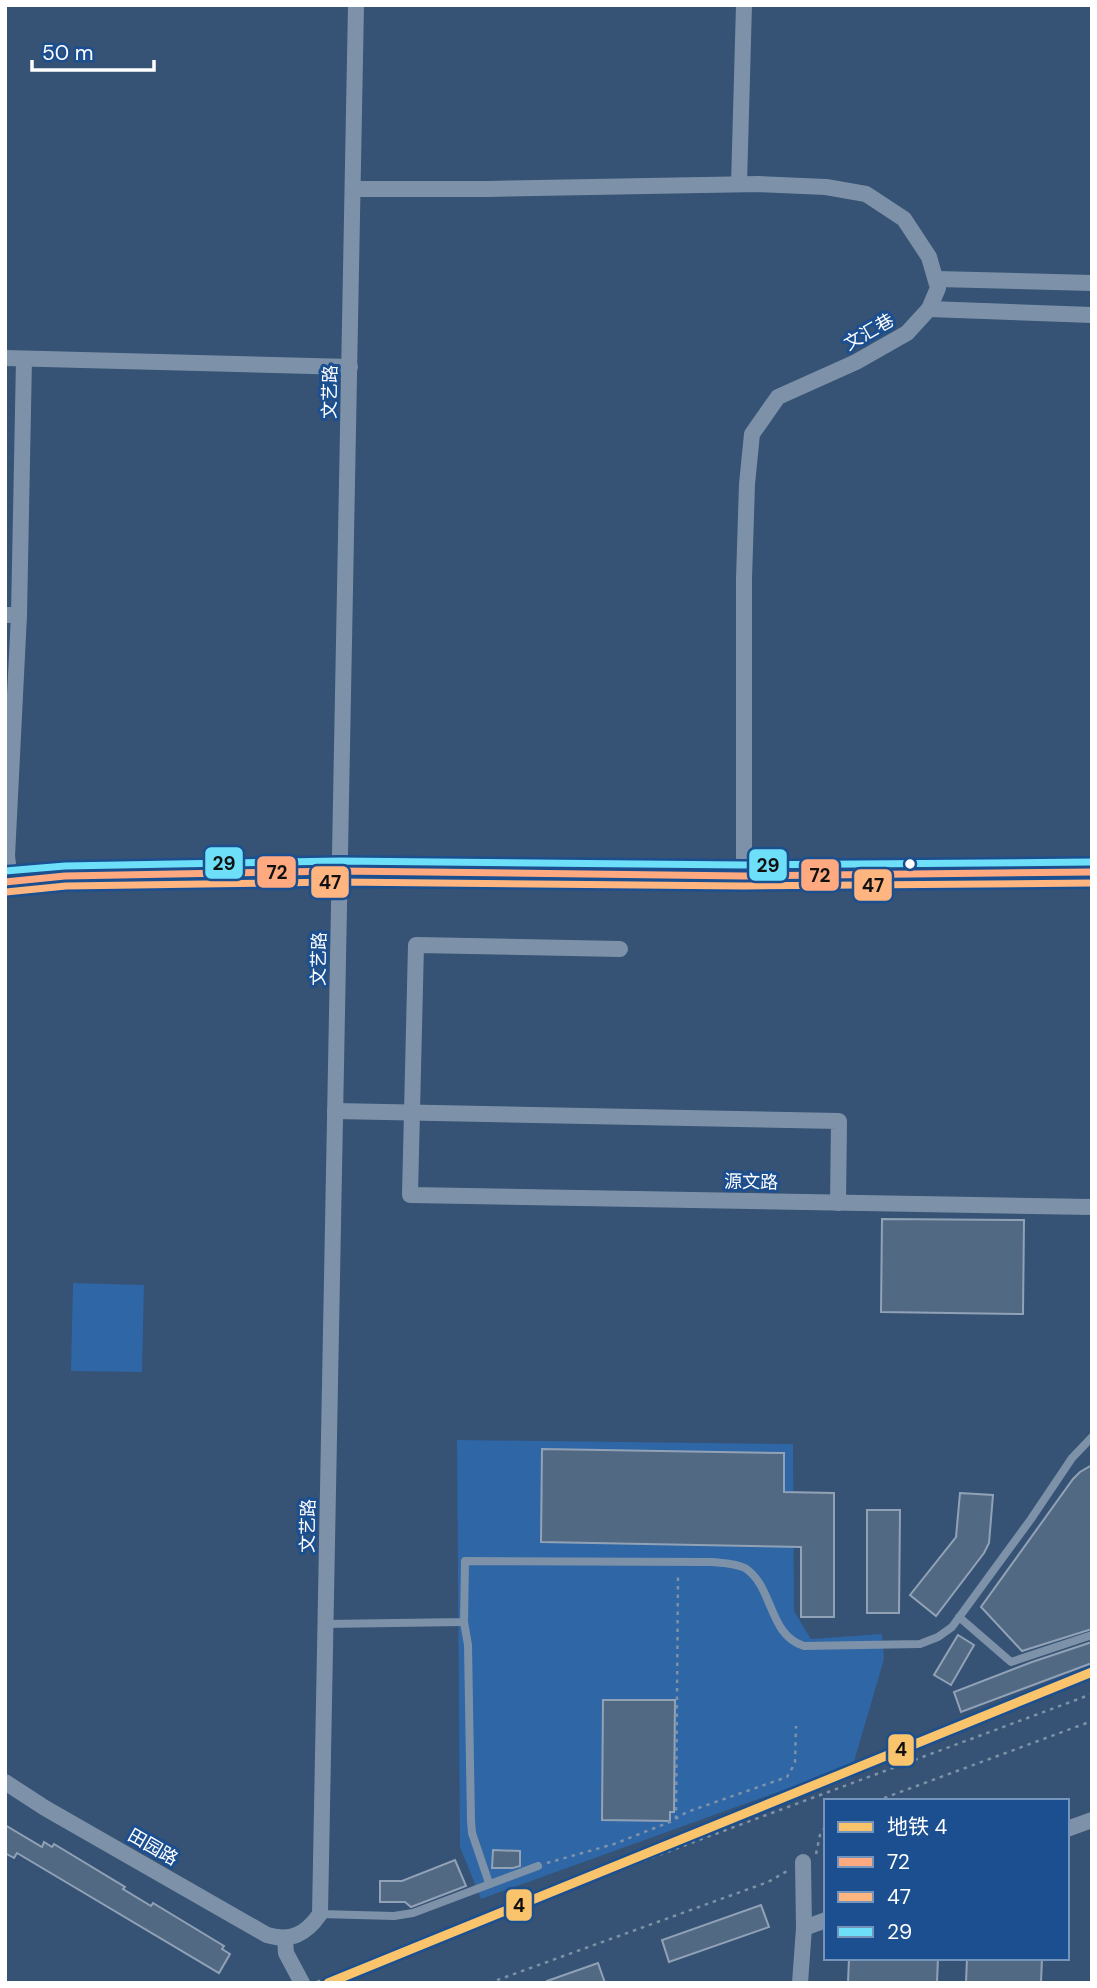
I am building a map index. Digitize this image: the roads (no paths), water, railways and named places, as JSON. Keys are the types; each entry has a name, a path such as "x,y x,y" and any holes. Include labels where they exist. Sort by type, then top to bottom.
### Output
{"street":[{"name":"文艺路","path":"320,1914 356,5"},
{"path":"739,184 744,5"},
{"path":"353,189 739,184 826,187 866,194 904,219 929,257 936,279 938,288 929,309 1092,315"},
{"path":"936,279 1092,283"},
{"name":"文汇巷","path":"744,876 744,579 747,484 752,434 778,397 877,351 907,333 929,309"},
{"path":"5,358 350,367"},
{"path":"24,359 12,615 7,882 65,876 340,871 744,876 1092,872"},
{"path":"412,1112 416,945 620,949"},
{"path":"335,1111 839,1121 838,1203"},
{"name":"源文路","path":"412,1112 410,1195 1092,1207"},
{"name":"田园路","path":"5,1782 45,1808 267,1935 285,1938"},
{"path":"1069,1828 1092,1820"},
{"path":"800,1983 804,1928 803,1862"},
{"path":"302,1983 286,1953 285,1938 294,1937 310,1927 320,1914"},
{"path":"804,1928 824,1921"}],"lane":[{"path":"489,1883 472,1833 471,1821 468,1645 464,1622 465,1561 732,1563 751,1574 786,1636 794,1643 804,1646 920,1644 938,1637 951,1627 1031,1519 1072,1458 1092,1437"},
{"path":"958,1617 1011,1662 1092,1634"},
{"path":"325,1624 464,1622"},
{"path":"320,1914 394,1916 413,1913 538,1866"}],"metro line":[{"name":"4","path":"328,1983 1092,1672"}]}
